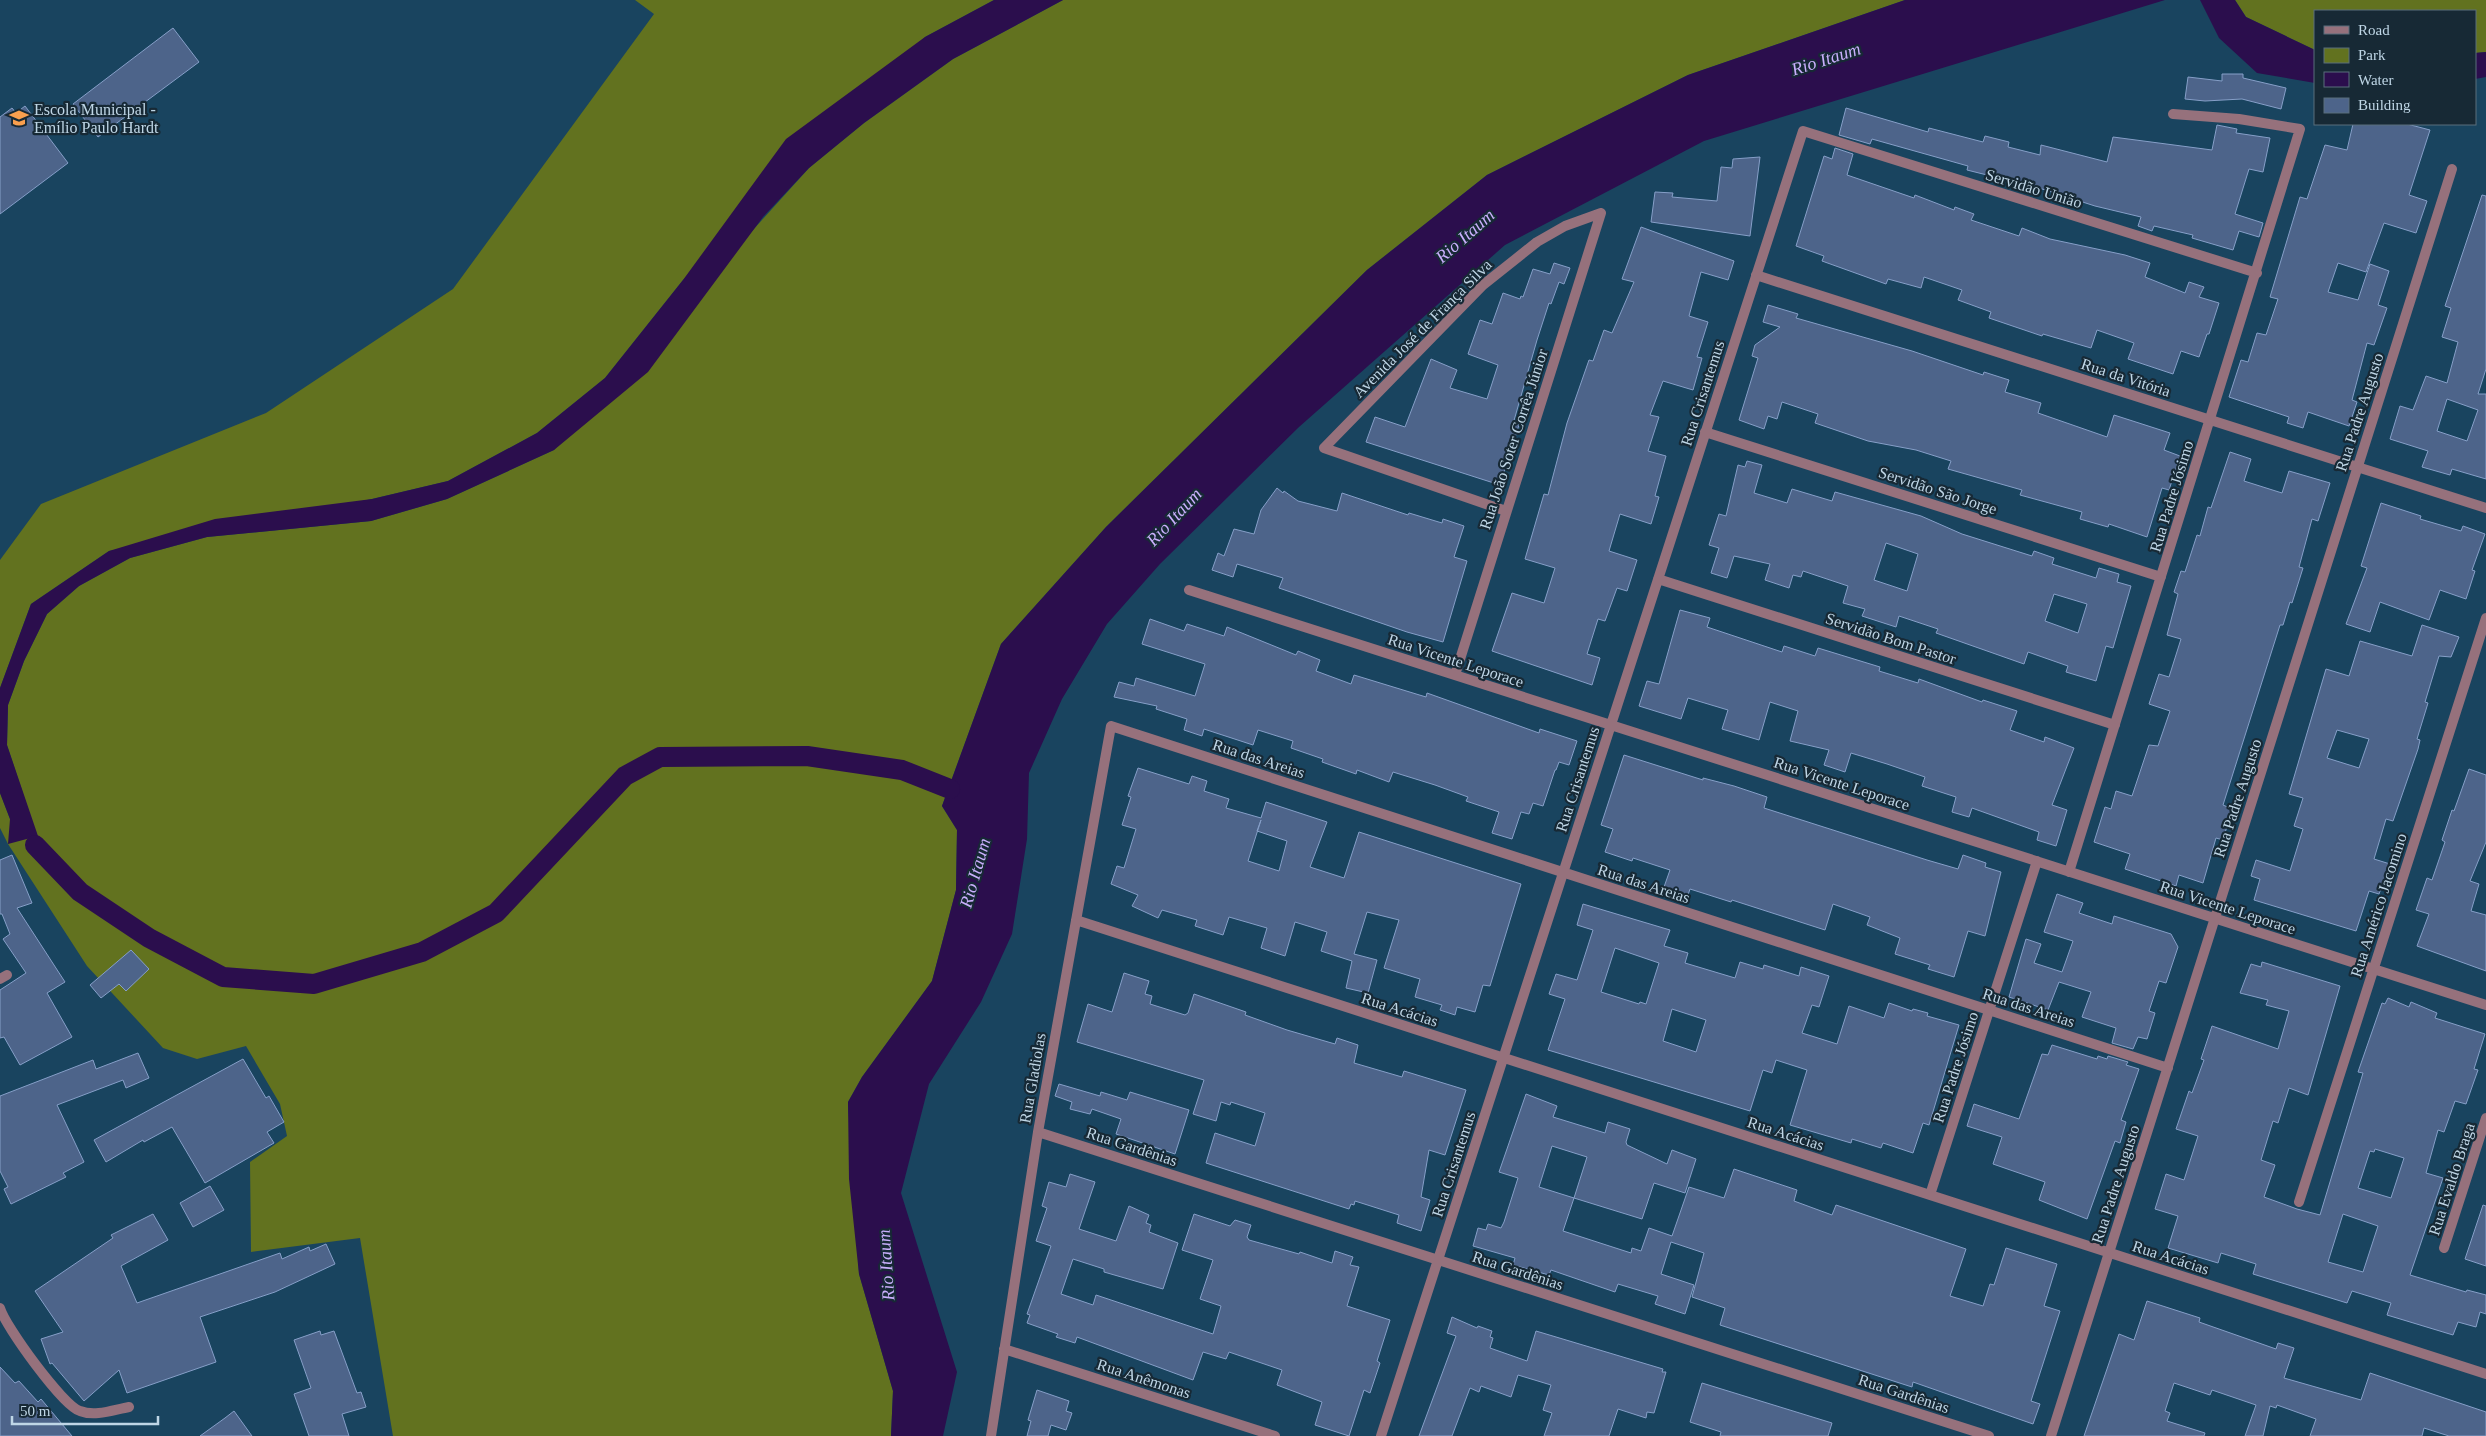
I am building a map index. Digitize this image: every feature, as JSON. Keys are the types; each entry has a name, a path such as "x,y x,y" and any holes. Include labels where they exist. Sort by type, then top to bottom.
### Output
{"street":[{"name":"Rua Padre Jósimo","path":"2069,872 2257,273 2300,129 2239,119 2173,114"},
{"name":"Servidão União","path":"1803,131 2257,273"},
{"name":"Rua Crisantemus","path":"1380,1436 1803,131"},
{"name":"Rua Padre Augusto","path":"2051,1436 2452,169"},
{"name":"Avenida José de França Silva","path":"1506,511 1324,448 1483,285 1537,242 1565,226 1601,213"},
{"name":"Rua João Soter Corrêa Júnior","path":"1455,675 1601,213"},
{"name":"Rua da Vitória","path":"1756,275 2486,508"},
{"name":"Servidão São Jorge","path":"1705,432 2162,577"},
{"name":"Servidão Bom Pastor","path":"1658,579 2115,725"},
{"name":"Rua Vicente Leporace","path":"1189,590 2486,1005"},
{"name":"Rua Américo Jacomino","path":"2299,1202 2486,618"},
{"name":"Rua das Areias","path":"1111,726 2168,1068"},
{"name":"Rua Gladiolas","path":"991,1436 1038,1132 1111,726"},
{"name":"Rua Padre Jósimo","path":"1930,1195 2037,862"},
{"name":"Rua Acácias","path":"1076,920 2486,1374"},
{"name":"Rua Evaldo Braga","path":"2444,1248 2486,1118"},
{"name":"Rua Gardênias","path":"1038,1132 1989,1436"},
{"path":"0,1312 49,1381 77,1411 91,1414 129,1407"},
{"name":"Rua Anêmonas","path":"1004,1349 1275,1436"}],"green space":[{"path":"635,0 994,0 925,37 683,280 605,378 537,433 448,481 372,499 109,551 31,604 0,688 0,560 41,504 266,413 453,289 654,14"},
{"path":"1063,0 1905,0 1688,75 1487,175 1367,270 1106,527 1001,644 942,806 957,830 956,890 932,981 862,1077 848,1102 859,1274 893,1391 891,1436 393,1436 360,1238 251,1252 250,1162 287,1136 280,1104 246,1046 197,1059 163,1048 87,966 8,844 0,828 0,793 10,819 37,836 7,745 8,705 24,661 47,614 79,586 130,558 207,537 371,521 447,499 554,450 809,168 864,123 953,59"},
{"path":"2235,0 2486,0 2486,52 2476,53 2476,10 2314,10 2314,50 2246,17"}],"water":[{"path":"994,0 1063,0 953,59 864,123 809,168 763,217 648,372 554,450 447,499 371,521 207,537 130,558 79,586 47,614 24,661 8,705 7,745 38,836 8,844 10,819 0,793 0,688 31,604 109,551 215,519 372,499 448,481 537,433 605,378 683,280 786,139 925,37"},
{"name":"Rio Itaum","path":"1905,0 2165,0 1704,141 1505,245 1299,427 1160,564 1107,624 1062,699 1029,773 1027,839 1012,934 981,1002 929,1084 901,1193 957,1372 943,1436 891,1436 893,1391 859,1274 849,1179 848,1102 862,1077 932,981 956,890 957,830 942,806 1001,644 1106,527 1367,270 1487,175 1688,75"},
{"path":"2200,0 2235,0 2246,17 2314,50 2314,83 2257,73 2219,38"},
{"path":"2486,52 2486,77 2476,79 2476,53"}],"building":[{"path":"173,28 199,62 98,137 73,104"},
{"path":"2222,74 2243,74 2243,78 2286,88 2281,109 2242,99 2205,101 2185,99 2188,77 2222,81"},
{"name":"Escola Municipal - Emílio Paulo Hardt","path":"25,106 68,163 0,214 0,117 12,108 16,113"},
{"path":"1846,108 1928,132 1929,128 1983,142 1985,136 2009,142 2008,147 2040,155 2041,145 2107,162 2113,137 2212,150 2217,125 2237,129 2236,133 2270,138 2263,172 2249,169 2235,214 2263,223 2259,237 2239,231 2233,250 2192,238 2193,235 2154,226 2152,231 2138,226 2141,217 1967,170 1968,166 1872,139 1870,144 1839,135"},
{"path":"2353,125 2411,125 2430,130 2409,195 2427,201 2416,233 2384,223 2366,272 2338,263 2328,292 2358,300 2370,264 2389,271 2378,305 2387,308 2374,345 2367,343 2352,400 2357,402 2349,426 2308,412 2303,428 2287,423 2289,417 2229,397 2241,360 2248,362 2257,333 2266,335 2278,299 2270,297 2300,197 2307,199 2325,145 2347,150"},
{"path":"1835,148 1853,154 1847,175 1914,198 1915,195 1954,210 1955,207 1974,214 1971,220 2019,236 2022,228 2050,239 2125,255 2150,263 2145,277 2185,293 2189,282 2204,287 2199,297 2219,303 2199,357 2181,351 2173,374 2128,359 2134,343 2097,330 2091,348 2043,334 2042,336 1989,318 1991,312 1958,300 1962,290 1924,277 1921,288 1888,279 1886,284 1822,261 1824,256 1796,246 1824,156 1832,159"},
{"path":"1760,157 1750,236 1651,222 1655,192 1673,193 1672,197 1717,201 1721,167 1732,168 1733,159"},
{"path":"2482,195 2486,196 2486,369 2478,394 2486,394 2486,479 2452,469 2450,475 2422,467 2428,451 2390,439 2400,406 2413,410 2426,376 2447,383 2458,342 2442,337 2451,308 2445,306","holes":["2447,399 2478,410 2467,441 2437,431"]},
{"path":"1641,227 1734,261 1728,280 1701,272 1689,316 1708,322 1697,357 1702,358 1693,390 1663,381 1650,415 1659,417 1648,451 1666,456 1655,496 1659,497 1651,524 1620,514 1609,551 1637,560 1627,591 1617,588 1605,621 1598,619 1587,654 1600,658 1592,685 1492,651 1512,593 1544,603 1555,568 1525,559 1544,494 1548,495 1567,423 1589,360 1593,361 1604,330 1612,333 1634,282 1622,279"},
{"path":"1554,263 1570,268 1564,284 1559,282 1551,304 1549,303 1537,340 1513,424 1519,425 1500,485 1366,442 1375,417 1405,427 1431,359 1457,370 1450,388 1487,399 1498,365 1468,354 1480,320 1492,324 1503,293 1520,299 1521,296 1523,297 1533,269 1550,274"},
{"path":"1768,305 1798,314 1796,318 1912,351 1983,375 1984,372 2009,380 2005,392 2041,403 2038,413 2107,437 2114,415 2170,433 2164,450 2180,456 2169,490 2162,488 2147,537 2109,524 2108,527 2080,519 2082,512 2020,495 2022,490 1948,469 1951,461 1916,450 1868,441 1815,423 1818,414 1782,402 1777,419 1768,416 1764,429 1739,420 1758,358 1752,356 1755,345 1780,327 1763,322"},
{"path":"2230,452 2251,459 2244,481 2282,493 2289,471 2330,483 2318,521 2312,519 2299,567 2303,568 2292,603 2290,602 2283,625 2280,625 2223,805 2232,809 2223,840 2216,838 2203,883 2179,875 2176,886 2125,869 2130,854 2094,842 2105,807 2111,809 2116,791 2132,796 2149,745 2158,746 2170,711 2149,704 2159,674 2169,677 2181,639 2167,635 2178,594 2174,592 2181,571 2185,572 2197,535 2200,536 2208,507 2211,508"},
{"path":"1747,461 1762,465 1754,493 1787,503 1792,489 1832,501 1835,492 1921,516 1962,534 2032,556 2034,551 2054,558 2052,564 2096,578 2099,568 2119,574 2117,582 2131,586 2113,648 2106,646 2096,681 2066,672 2068,666 2028,652 2024,664 1936,633 1938,629 1899,616 1896,627 1862,616 1865,609 1843,603 1848,586 1803,571 1801,577 1793,575 1789,588 1765,580 1770,564 1734,556 1727,578 1711,573 1719,548 1709,545 1719,514 1726,516 1738,465 1745,467","holes":["1886,543 1918,554 1907,591 1874,580","2054,594 2087,604 2078,633 2045,621"]},
{"path":"1277,488 1298,501 1337,511 1342,493 1408,515 1409,513 1442,523 1443,519 1464,526 1454,557 1467,561 1443,642 1407,632 1279,588 1283,578 1237,564 1233,577 1212,570 1218,553 1224,556 1234,529 1254,534 1261,510"},
{"path":"2381,503 2421,516 2420,519 2461,531 2463,526 2485,534 2472,570 2475,571 2466,599 2440,590 2429,620 2380,602 2370,632 2346,624 2367,568 2361,566"},
{"path":"1680,610 1710,618 1707,627 1782,652 1784,646 1815,656 1818,648 1880,667 1879,671 1918,683 1919,679 1982,702 1983,700 2017,711 2010,730 2044,742 2045,737 2074,748 2052,805 2067,810 2056,846 2037,840 2039,832 1972,808 1969,817 1952,812 1956,797 1922,786 1925,777 1851,753 1845,772 1824,765 1829,750 1790,741 1798,711 1770,702 1759,740 1722,729 1728,710 1688,698 1681,719 1639,706 1647,681 1659,684"},
{"path":"1150,619 1184,631 1187,624 1224,636 1227,627 1296,655 1298,651 1320,660 1316,671 1351,684 1354,675 1426,697 1427,693 1539,733 1540,729 1577,741 1569,765 1559,762 1543,806 1533,803 1529,814 1521,812 1512,839 1492,833 1499,812 1466,801 1468,797 1435,785 1393,772 1389,782 1357,770 1356,774 1322,762 1323,759 1291,748 1293,741 1258,730 1253,745 1204,729 1202,736 1184,730 1187,719 1156,709 1157,706 1114,697 1119,682 1134,686 1136,678 1195,696 1205,664 1142,644"},
{"path":"2422,625 2459,637 2451,657 2439,656 2425,702 2428,703 2417,739 2420,740 2418,749 2393,821 2386,819 2374,859 2390,864 2379,894 2369,891 2356,931 2254,900 2260,879 2251,876 2256,860 2290,871 2303,829 2294,826 2303,798 2289,794 2326,669 2349,676 2360,641 2412,656","holes":["2337,730 2369,739 2359,768 2327,758"]},
{"path":"1624,755 1703,780 1703,778 1734,786 1767,797 1764,808 1927,860 1958,869 1963,855 1986,863 1985,867 2001,872 1985,936 1968,931 1954,977 1928,969 1930,965 1895,954 1900,938 1867,925 1870,917 1833,904 1825,930 1732,900 1731,902 1690,889 1688,895 1664,887 1670,870 1633,858 1632,861 1605,852 1613,829 1601,825"},
{"path":"1138,768 1189,784 1192,776 1207,781 1204,791 1229,799 1226,808 1261,818 1266,802 1327,822 1310,867 1344,878 1359,832 1521,884 1490,986 1483,985 1475,1012 1457,1007 1455,1015 1440,1010 1442,1005 1415,997 1420,979 1384,968 1399,920 1367,912 1354,954 1377,960 1368,993 1346,988 1352,961 1321,951 1327,932 1295,922 1285,956 1261,948 1267,928 1229,917 1223,935 1195,926 1197,920 1162,910 1158,918 1132,906 1138,895 1111,884 1117,866 1124,868 1136,829 1122,825 1131,797 1128,796","holes":["1257,831 1287,841 1279,871 1248,861"]},
{"path":"2469,769 2486,775 2486,842 2470,881 2479,884 2471,911 2486,915 2486,971 2417,946 2429,914 2416,910 2427,878 2432,880 2445,842 2442,840 2452,810 2454,811"},
{"path":"12,855 32,903 17,908 65,982 47,993 72,1037 20,1065 4,1037 0,1038 0,990 26,973 3,939 10,934 2,914 0,914 0,860"},
{"path":"2057,894 2083,903 2079,913 2112,924 2114,916 2171,934 2178,947 2166,983 2159,981 2149,1011 2155,1013 2147,1039 2138,1037 2133,1049 2112,1043 2116,1028 2082,1017 2091,992 2059,982 2048,1010 2009,997 2026,939 2041,944 2034,963 2062,972 2073,941 2044,932"},
{"path":"1583,904 1670,930 1664,946 1688,953 1685,963 1735,978 1740,962 1763,969 1764,965 1799,976 1801,967 1829,976 1819,1007 1812,1005 1802,1033 1837,1044 1849,1006 1884,1018 1889,1003 1912,1011 1913,1009 1928,1013 1927,1016 1959,1025 1929,1125 1923,1123 1913,1153 1883,1143 1881,1148 1852,1139 1851,1143 1790,1125 1807,1070 1776,1060 1772,1073 1763,1070 1750,1111 1548,1050 1565,999 1549,994 1556,974 1577,980 1593,930 1577,925","holes":["1615,948 1659,963 1646,1004 1640,1002 1639,1004 1601,992","1672,1009 1706,1020 1696,1052 1663,1041"]},
{"path":"131,950 149,969 126,991 119,984 101,998 90,985"},
{"path":"2262,962 2340,986 2308,1095 2289,1088 2278,1123 2273,1121 2261,1160 2275,1165 2264,1197 2297,1209 2320,1215 2363,1073 2358,1072 2382,1003 2385,1004 2388,998 2409,1007 2411,1002 2437,1013 2435,1018 2485,1034 2474,1069 2478,1070 2466,1104 2455,1101 2444,1132 2438,1130 2426,1173 2443,1178 2410,1275 2466,1292 2467,1290 2486,1295 2486,1314 2480,1312 2476,1327 2458,1322 2453,1335 2387,1315 2391,1303 2352,1291 2347,1303 2253,1274 2256,1264 2221,1253 2218,1263 2168,1248 2178,1216 2155,1209 2166,1174 2184,1180 2198,1136 2176,1129 2189,1091 2192,1093 2204,1060 2201,1059 2212,1026 2278,1049 2289,1011 2266,1005 2268,1000 2240,993 2251,964 2261,967","holes":["2375,1149 2404,1158 2391,1198 2358,1188 2370,1151 2374,1152","2343,1214 2378,1226 2363,1272 2328,1262"]},
{"path":"1124,973 1149,981 1145,994 1152,996 1150,1004 1185,1015 1188,1013 1194,994 1246,1012 1245,1015 1287,1030 1335,1044 1337,1038 1358,1045 1354,1063 1402,1077 1404,1071 1466,1090 1445,1155 1429,1150 1421,1197 1430,1200 1421,1231 1397,1223 1399,1215 1355,1201 1354,1205 1351,1204 1349,1209 1206,1163 1215,1133 1255,1146 1265,1113 1231,1102 1230,1105 1221,1102 1216,1121 1193,1114 1204,1080 1077,1042 1088,1004 1112,1012"},
{"path":"2052,1045 2097,1059 2098,1056 2107,1059 2108,1056 2128,1062 2126,1065 2139,1069 2121,1120 2126,1122 2120,1143 2115,1141 2087,1219 2039,1200 2045,1182 1993,1164 2002,1137 1967,1126 1974,1104 2019,1119 2042,1054 2048,1055"},
{"path":"138,1053 149,1078 126,1088 123,1080 57,1105 84,1162 63,1173 66,1177 11,1204 4,1189 8,1187 0,1171 0,1096 93,1060 96,1069"},
{"path":"243,1059 266,1098 269,1096 284,1122 267,1132 274,1143 205,1183 172,1127 144,1142 143,1140 106,1162 94,1140"},
{"path":"1059,1084 1100,1096 1101,1092 1127,1100 1130,1092 1189,1110 1175,1154 1116,1134 1121,1119 1092,1109 1090,1114 1070,1109 1072,1102 1055,1096"},
{"path":"1526,1094 1557,1106 1553,1117 1605,1133 1608,1122 1630,1129 1626,1142 1627,1145 1667,1164 1672,1150 1696,1159 1685,1193 1654,1183 1642,1219 1574,1198 1563,1231 1631,1253 1632,1248 1641,1251 1649,1228 1672,1236 1689,1187 1724,1198 1734,1169 1797,1190 1794,1201 1832,1215 1836,1205 1966,1249 1950,1296 1983,1306 1990,1284 1994,1285 2006,1248 2057,1264 2044,1306 2060,1311 2031,1401 2040,1404 2033,1424 1913,1382 1912,1387 1720,1325 1725,1308 1692,1297 1704,1253 1671,1242 1661,1274 1694,1285 1685,1314 1655,1304 1658,1296 1618,1284 1615,1292 1551,1270 1549,1275 1513,1265 1515,1258 1473,1246 1478,1228 1486,1230 1488,1224 1501,1228 1504,1222 1518,1178 1499,1172","holes":["1552,1146 1587,1157 1574,1198 1539,1187"]},
{"path":"1070,1174 1095,1182 1079,1229 1116,1241 1129,1206 1149,1215 1146,1223 1151,1225 1149,1232 1178,1243 1163,1289 1104,1272 1104,1269 1073,1259 1061,1294 1093,1305 1096,1295 1213,1334 1221,1306 1200,1299 1213,1260 1182,1250 1194,1214 1230,1226 1235,1220 1251,1225 1247,1237 1249,1240 1299,1254 1300,1252 1332,1263 1335,1251 1353,1257 1350,1265 1359,1267 1347,1306 1390,1320 1377,1361 1380,1363 1370,1393 1364,1390 1349,1436 1315,1425 1322,1402 1277,1385 1282,1370 1229,1352 1226,1359 1203,1352 1193,1380 1077,1337 1075,1343 1056,1337 1058,1334 1027,1323 1030,1315 1027,1314 1051,1246 1036,1241 1047,1208 1042,1206 1049,1182 1066,1187"},
{"path":"210,1186 224,1210 193,1227 180,1203"},
{"path":"2483,1205 2486,1206 2486,1266 2465,1259"},
{"path":"153,1214 168,1240 121,1266 137,1303 280,1253 282,1259 309,1247 310,1251 326,1244 335,1264 275,1292 200,1317 216,1362 127,1393 119,1370 84,1401 52,1363 50,1364 41,1339 63,1332 35,1291 113,1238 111,1235"},
{"path":"2147,1301 2200,1318 2199,1322 2276,1349 2278,1343 2294,1348 2284,1378 2361,1400 2370,1373 2486,1412 2486,1436 2449,1436 2424,1428 2422,1436 2310,1436 2316,1419 2277,1405 2276,1408 2270,1406 2263,1436 2245,1436 2256,1405 2212,1390 2210,1395 2174,1383 2165,1411 2170,1413 2167,1421 2205,1433 2204,1436 2084,1436 2119,1334 2134,1340"},
{"path":"1452,1317 1477,1328 1478,1326 1492,1331 1490,1337 1493,1338 1490,1348 1527,1361 1536,1331 1663,1369 1662,1372 1666,1372 1654,1413 1647,1412 1646,1418 1618,1409 1609,1436 1544,1436 1552,1413 1543,1410 1551,1385 1518,1375 1511,1397 1481,1386 1479,1392 1470,1388 1452,1436 1419,1436 1456,1336 1447,1333"},
{"path":"320,1331 321,1335 334,1331 357,1393 361,1392 366,1407 342,1414 349,1436 309,1436 294,1394 311,1388 294,1340"},
{"path":"0,1367 15,1383 19,1381 38,1402 41,1399 72,1436 0,1436"},
{"path":"1702,1383 1832,1423 1828,1436 1720,1436 1721,1432 1690,1422"},
{"path":"1037,1390 1069,1401 1066,1411 1072,1413 1066,1430 1051,1425 1048,1436 1027,1436 1031,1421 1028,1420"},
{"path":"234,1411 252,1436 200,1436 225,1418"}],"waterway":[{"path":"35,845 80,892 149,938 223,977 314,984 422,952 496,913 625,776 660,757 807,756 902,770 950,789"}],"place":[{"name":"Escola Municipal - Emílio Paulo Hardt","path":"19,118"}]}
